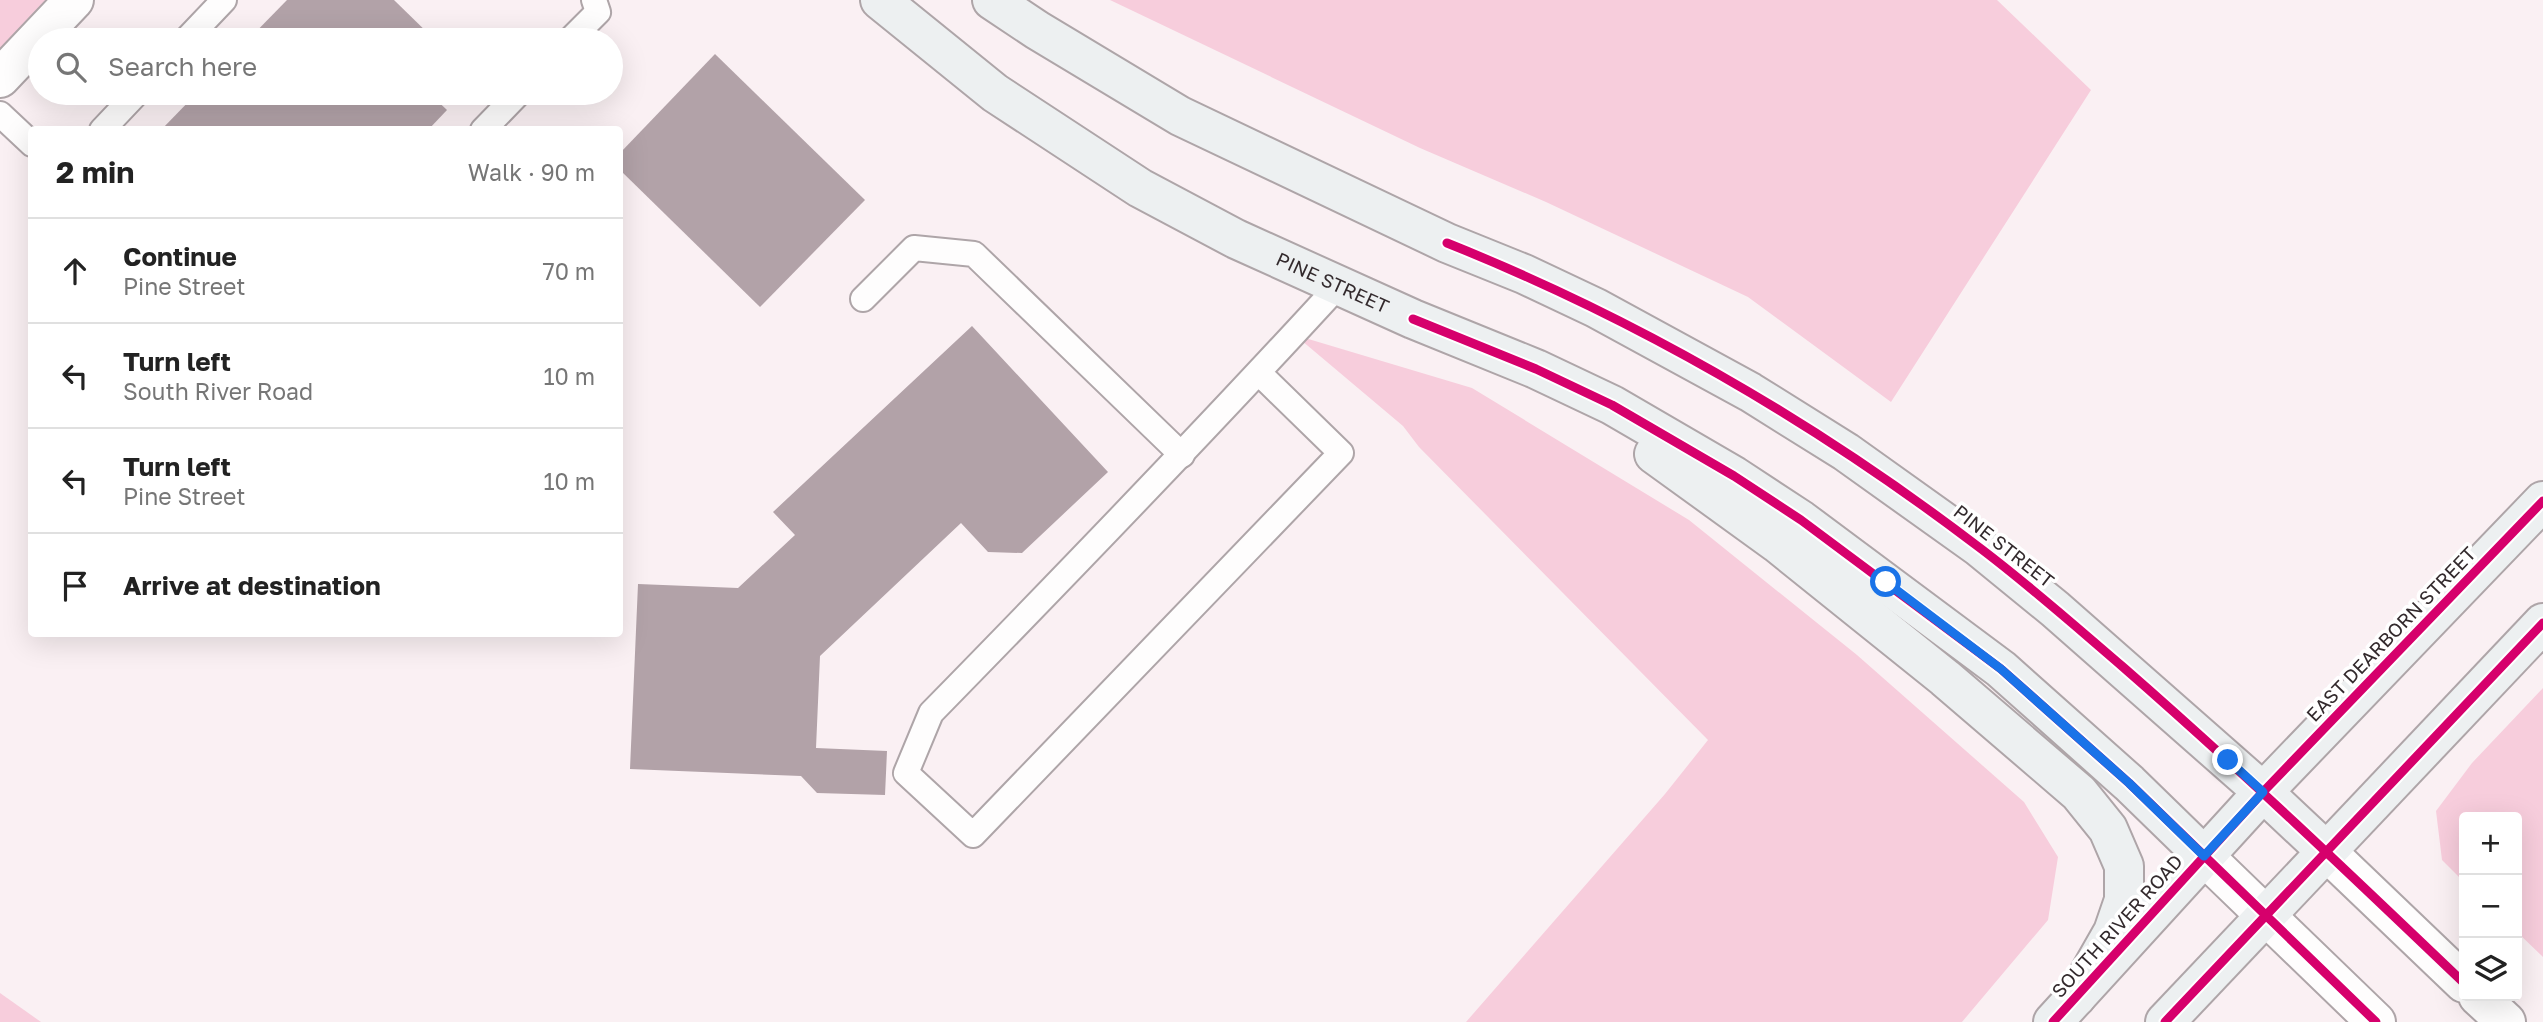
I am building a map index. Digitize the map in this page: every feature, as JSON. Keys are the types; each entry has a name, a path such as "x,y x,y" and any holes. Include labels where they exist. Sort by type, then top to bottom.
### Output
{"main road":[{"name":"PINE STREET","path":"880,0 995,93 1140,188 1236,239 1413,319 1536,369 1612,405 1734,476 1801,520 2001,669 2129,783 2204,856"},
{"name":"PINE STREET","path":"992,0 1180,116 1447,243 1584,302 1761,398 1846,452 1979,547 2055,609 2263,792 2327,852"},
{"path":"1536,369 1777,543 1955,686 2079,793 2108,829 2124,866 2124,900 2113,932 2064,1009"},
{"name":"EAST DEARBORN STREET","path":"2263,792 2543,501"},
{"path":"2165,1022 2543,623"},
{"name":"SOUTH RIVER ROAD","path":"2064,1009 2263,792"}],"street":[{"path":"47,28 74,0"},
{"path":"0,78 28,48"},
{"name":"PINE STREET","path":"2327,852 2459,977"},
{"name":"PINE STREET","path":"2204,856 2376,1022"},
{"path":"2483,1001 2506,1022"}],"lane":[{"path":"197,28 224,0"},
{"path":"582,28 598,12 594,0"},
{"path":"106,126 126,105"},
{"path":"487,126 507,105"},
{"path":"0,114 28,141"},
{"path":"863,299 914,248 974,254 1182,455"},
{"path":"1259,373 1341,453 973,835 906,774 931,713 1211,425 1339,285"}],"shaded area":[{"path":"0,0 66,0 38,28 28,28 28,39 0,67"},
{"path":"1110,0 1997,0 2091,90 1891,402 1748,297 1546,202 1420,148"},
{"path":"1295,335 1472,388 1689,520 1857,655 2024,802 2058,857 2048,920 1962,1022 1466,1022 1665,794 1708,740 1419,447 1403,426"},
{"path":"2543,688 2543,957 2522,937 2522,812 2459,812 2459,877 2442,860 2436,811 2472,763"},
{"path":"0,993 41,1022 0,1022"}],"building":[{"path":"287,0 394,0 423,28 260,28"},
{"path":"715,54 865,200 760,307 623,173 623,150"},
{"path":"185,105 442,105 447,110 432,126 165,126"},
{"path":"972,326 1108,472 1022,553 988,552 961,523 820,656 816,748 887,751 885,795 817,793 801,776 630,769 638,584 738,588 795,535 773,512"}],"cycle path":[{"path":"1447,243 1587,305 1722,376 1851,456 1976,545 2014,574 2167,705 2459,978"},
{"path":"1413,319 1536,369 1612,405 1734,476 1801,520 2001,669 2129,783 2376,1022"},
{"path":"2053,1022 2263,792 2543,501"},
{"path":"2165,1022 2543,623"}],"route":[{"path":"1886,582 2001,669 2129,783 2204,856 2263,792 2228,760"}]}
